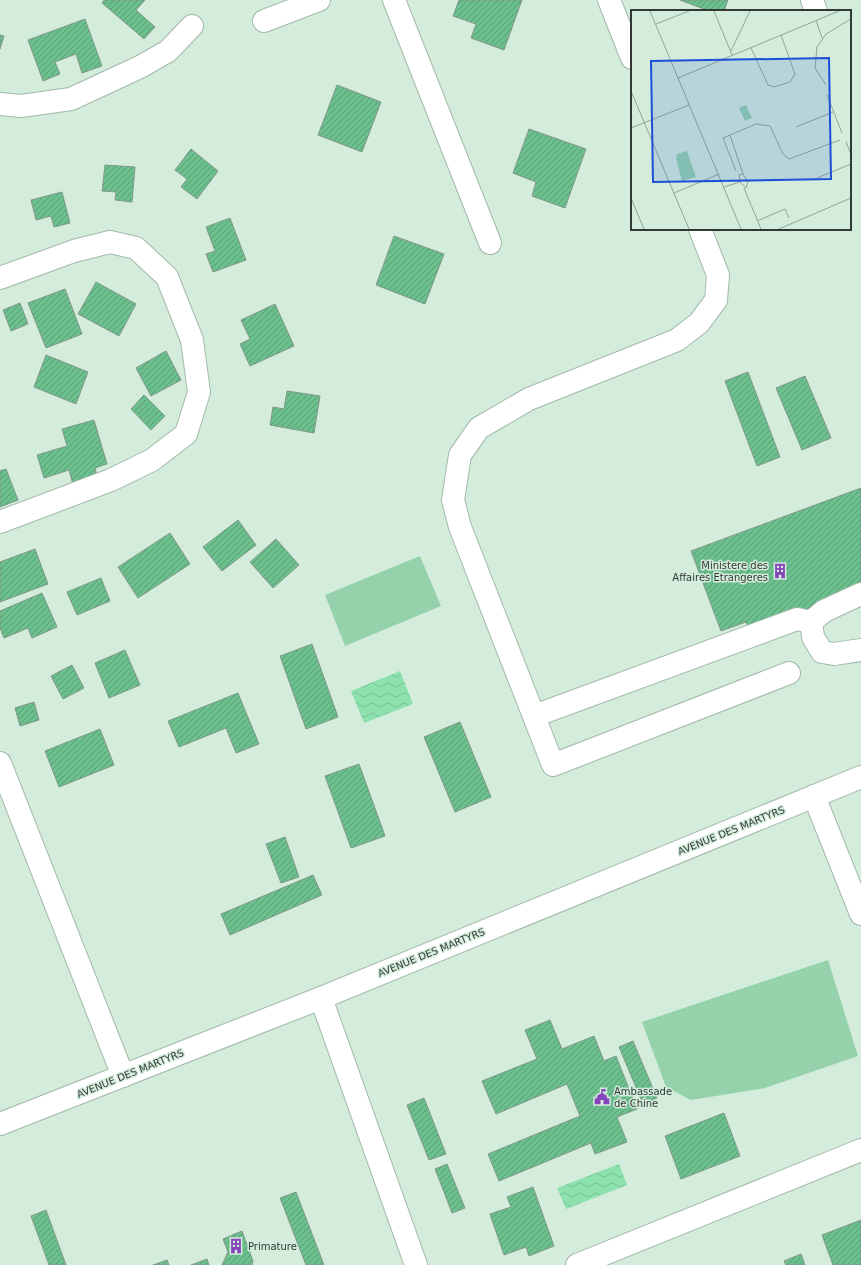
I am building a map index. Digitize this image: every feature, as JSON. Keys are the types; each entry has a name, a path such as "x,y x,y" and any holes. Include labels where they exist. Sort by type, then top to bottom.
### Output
{"street":[{"path":"264,21 319,0"},
{"path":"394,0 490,243"},
{"path":"609,0 631,55"},
{"path":"812,0 816,10"},
{"path":"0,104 21,106 71,99 140,67 168,51 192,26"},
{"path":"700,230 718,275 716,300 699,323 677,340 529,399 479,428 460,455 453,500 460,527 553,765 789,673"},
{"path":"0,278 74,251 110,242 136,248 167,276 192,340 199,392 186,434 152,460 111,480 0,522"},
{"path":"811,622 824,611 861,594"},
{"path":"534,716 797,619 811,622"},
{"path":"811,622 813,637 822,652 834,654 861,650"},
{"path":"0,763 122,1076"},
{"name":"AVENUE DES MARTYRS","path":"0,1124 321,998 861,777"},
{"path":"814,796 861,914"},
{"path":"321,998 416,1265"},
{"path":"577,1265 861,1150"}],"shaded area":[{"path":"420,556 441,606 345,646 325,595"},
{"path":"828,960 858,1056 765,1088 691,1100 666,1087 642,1022"}],"water":[{"path":"400,671 413,704 364,723 351,691"},
{"path":"619,1164 627,1185 566,1209 557,1188"}],"building":[{"path":"104,0 145,0 136,10 155,27 144,39 102,3"},
{"path":"459,0 522,0 504,50 471,38 476,24 453,16"},
{"path":"680,0 728,0 724,10 706,10"},
{"path":"85,19 102,66 82,73 76,54 55,62 60,74 43,81 28,40"},
{"path":"0,35 4,36 0,49"},
{"path":"337,85 381,102 362,152 318,135"},
{"path":"529,129 586,149 565,208 532,196 536,182 513,173"},
{"path":"191,149 218,171 197,199 181,187 187,179 175,170"},
{"path":"105,165 135,167 132,202 115,200 116,192 102,191"},
{"path":"62,192 70,223 54,227 51,216 36,220 31,200"},
{"path":"230,218 246,260 213,272 206,254 215,251 206,227"},
{"path":"394,236 444,254 425,304 376,285"},
{"path":"96,282 136,304 119,336 78,314"},
{"path":"65,289 82,334 46,348 28,303"},
{"path":"20,303 28,324 11,331 3,310"},
{"path":"275,304 294,346 250,366 240,344 250,339 241,320"},
{"path":"166,351 181,380 151,396 136,368"},
{"path":"46,355 88,372 76,404 34,387"},
{"path":"748,372 780,457 757,466 725,381"},
{"path":"805,376 831,438 802,450 776,388"},
{"path":"287,391 320,396 314,433 270,425 273,407 284,409"},
{"path":"144,395 165,416 151,430 131,409"},
{"path":"94,420 107,464 95,468 98,480 74,488 69,470 44,478 37,455 67,446 62,429"},
{"path":"6,469 18,500 0,507 0,471"},
{"name":"Ministere des Affaires Etrangeres","path":"861,488 861,590 750,631 746,622 721,631 691,551"},
{"path":"238,520 256,545 222,571 203,547"},
{"path":"170,533 190,564 138,598 118,567"},
{"path":"276,539 299,565 273,588 250,562"},
{"path":"35,549 48,584 0,602 0,562"},
{"path":"101,578 110,601 77,615 67,592"},
{"path":"42,593 57,627 32,638 28,628 4,638 0,628 0,611"},
{"path":"312,644 338,717 306,729 280,656"},
{"path":"125,650 140,685 109,698 95,663"},
{"path":"72,665 84,688 63,699 51,676"},
{"path":"238,693 259,744 236,753 226,728 179,747 168,721"},
{"path":"34,702 39,720 20,726 15,708"},
{"path":"460,722 491,797 455,812 424,737"},
{"path":"100,729 114,765 59,787 45,751"},
{"path":"359,764 385,836 351,848 325,776"},
{"path":"285,837 299,877 281,883 266,844"},
{"path":"313,875 322,895 230,935 221,914"},
{"name":"Ambassade de Chine","path":"550,1020 562,1049 594,1036 604,1061 616,1056 637,1109 617,1117 627,1142 595,1154 591,1143 499,1181 488,1154 580,1116 567,1084 496,1114 482,1081 537,1059 525,1030"},
{"path":"633,1041 657,1098 643,1104 619,1047"},
{"path":"424,1098 446,1154 429,1160 407,1105"},
{"path":"724,1113 740,1156 681,1179 665,1136"},
{"path":"447,1164 465,1208 452,1213 435,1169"},
{"path":"533,1187 554,1246 529,1256 526,1247 504,1255 490,1214 511,1207 507,1197"},
{"path":"296,1192 324,1265 306,1265 280,1198"},
{"path":"46,1210 66,1265 49,1265 31,1216"},
{"path":"861,1220 861,1265 833,1265 822,1235"},
{"name":"Primature","path":"242,1231 253,1261 252,1265 222,1265 228,1252 223,1239"},
{"path":"801,1254 805,1265 786,1265 784,1261"},
{"path":"207,1259 209,1265 191,1265"},
{"path":"167,1260 169,1265 153,1265"}],"place":[{"name":"Ministere des Affaires Etrangeres","path":"780,571"},
{"name":"Ambassade de Chine","path":"602,1097"},
{"name":"Primature","path":"236,1246"}]}
